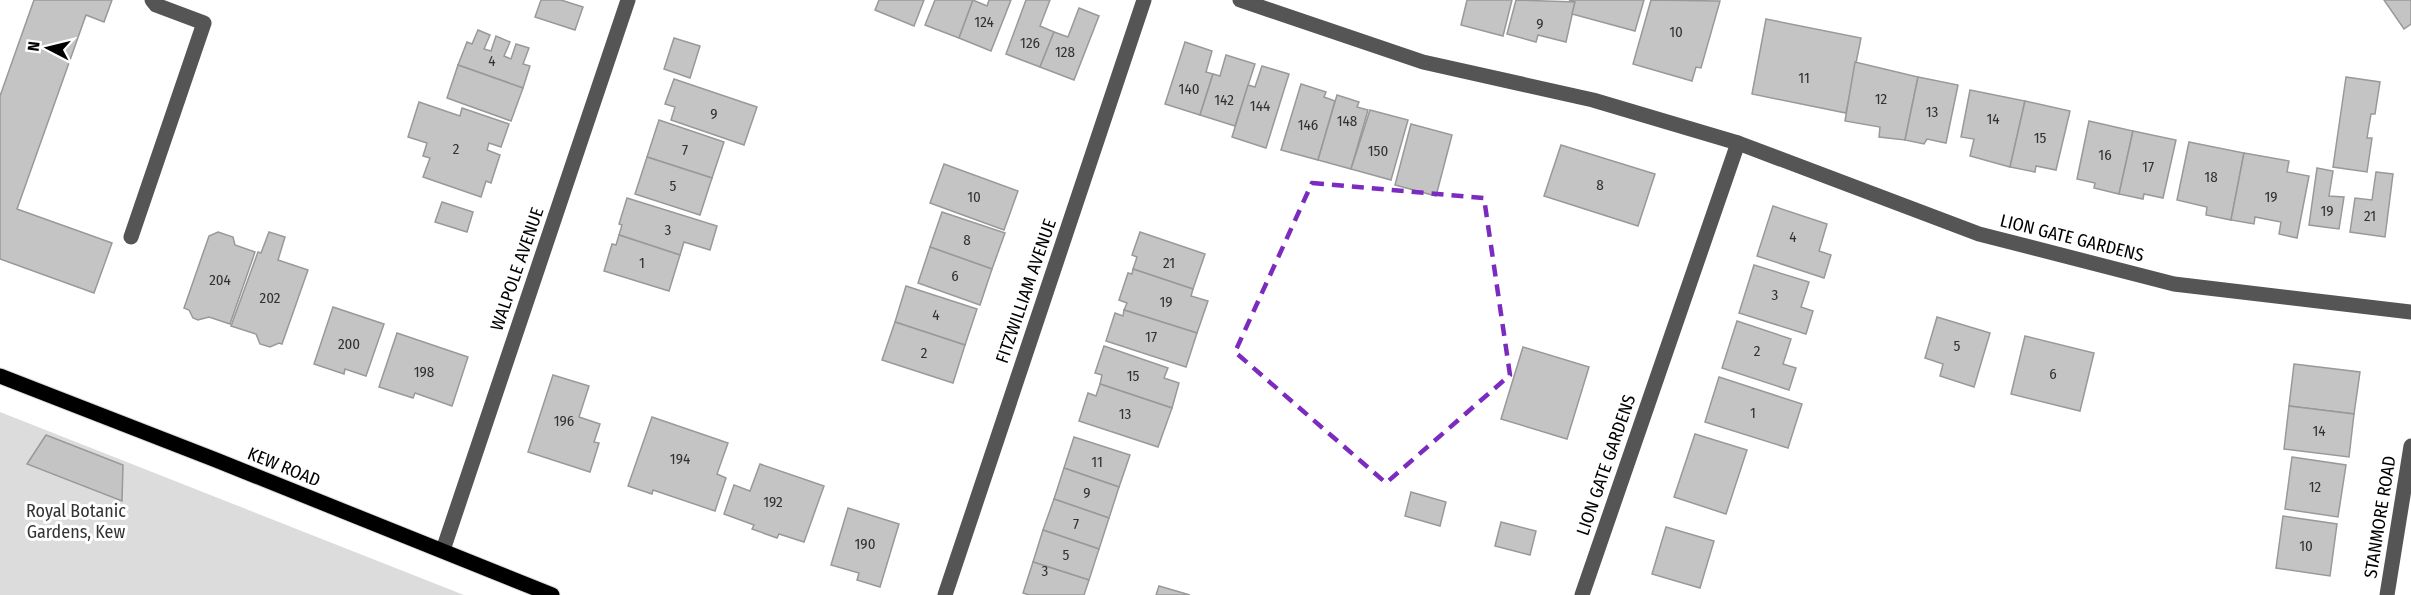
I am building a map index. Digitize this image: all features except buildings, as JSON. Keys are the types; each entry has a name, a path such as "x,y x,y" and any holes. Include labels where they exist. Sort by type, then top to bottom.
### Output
{"main road":[{"name":"KEW ROAD","path":"0,376 552,595"}],"street":[{"path":"131,237 204,23 156,5 152,0"},
{"name":"WALPOLE AVENUE","path":"443,550 628,0"},
{"name":"FITZWILLIAM AVENUE","path":"945,595 1144,0"},
{"name":"LION GATE GARDENS","path":"1240,0 1423,62 1593,100 1738,143 1979,234 2162,281 2411,312"},
{"name":"LION GATE GARDENS","path":"1582,595 1738,143"},
{"name":"STANMORE ROAD","path":"2387,595 2411,446"}],"highlighted area":[{"path":"1312,183 1484,198 1510,375 1386,483 1235,352"}],"green space":[{"name":"Royal Botanic Gardens, Kew","path":"0,412 464,595 0,595"}]}
